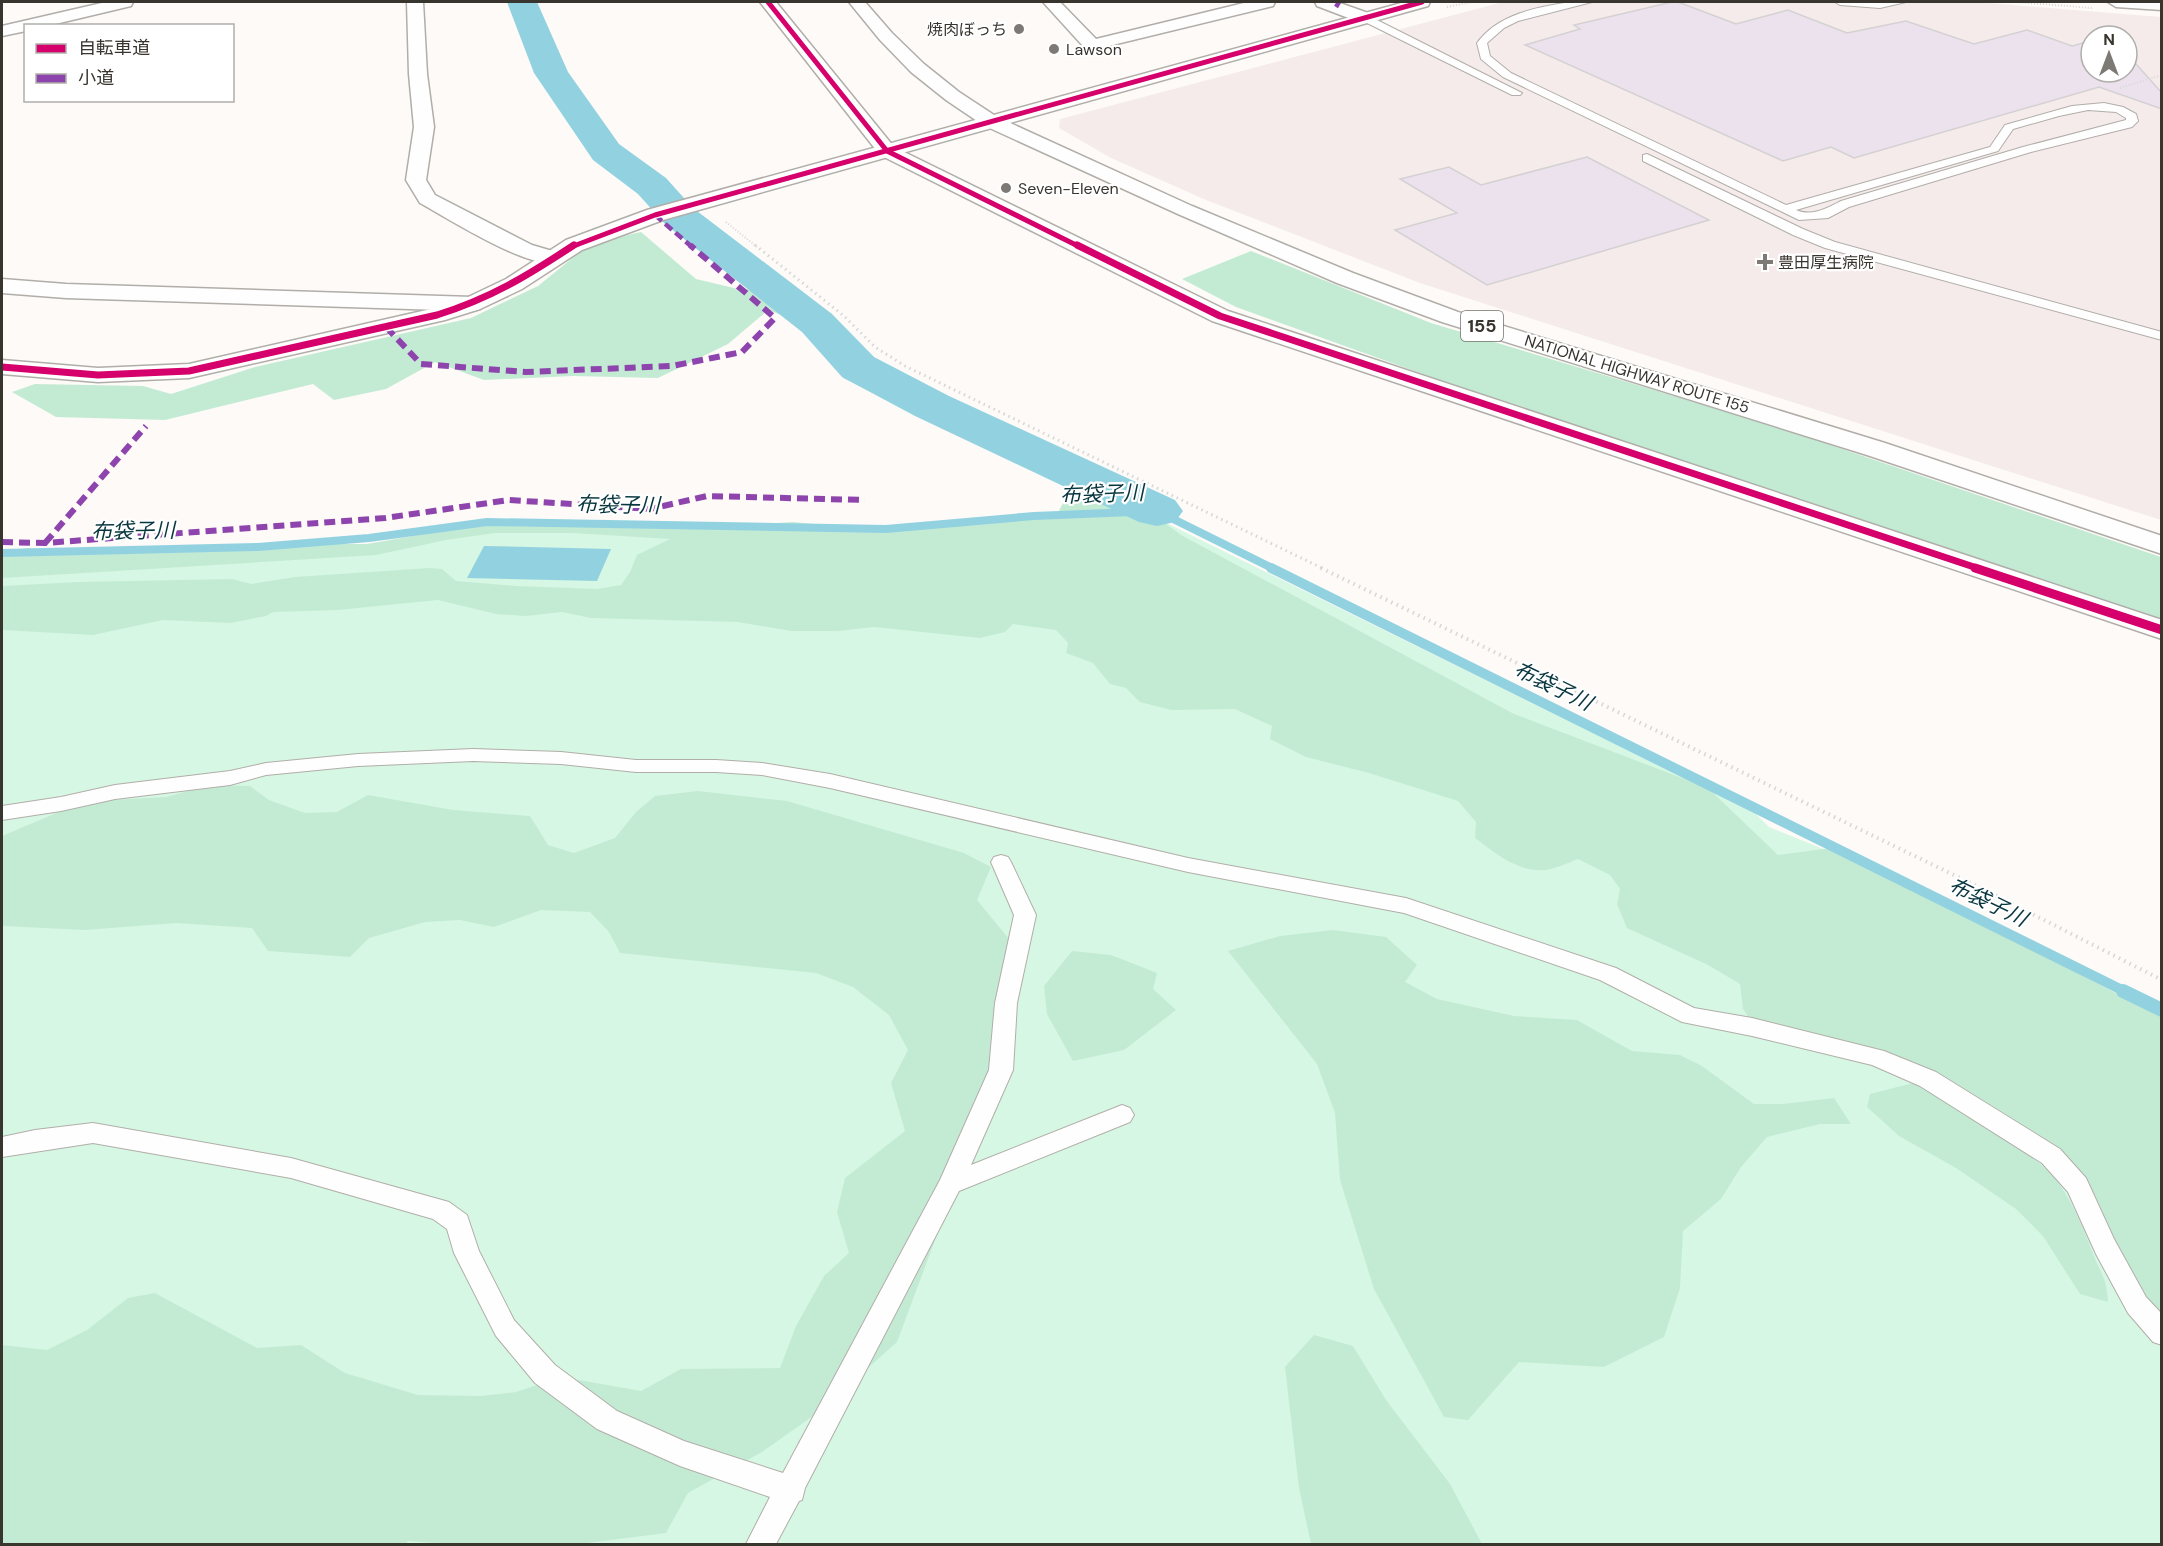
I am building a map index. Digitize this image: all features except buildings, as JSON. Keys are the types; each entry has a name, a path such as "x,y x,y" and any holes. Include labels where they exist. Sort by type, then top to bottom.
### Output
{"main road":[{"path":"32,24 125,2"},
{"path":"415,2 418,74 424,127 416,180 428,199 524,250 551,258"},
{"path":"768,2 887,151 1220,316 2162,630"},
{"name":"NATIONAL HIGHWAY ROUTE 155","path":"857,2 876,27 931,80 960,103 990,122 1185,210 1345,278 1429,309 1865,446 2162,546"},
{"path":"1051,2 1089,42 1096,44 1194,13 1267,2"},
{"path":"1323,2 1365,18"},
{"path":"2,366 98,375 189,371 417,320 472,304 514,284 551,258 603,232 699,201 1422,2"},
{"path":"2116,2 2162,5"},
{"path":"2,31 24,26"},
{"path":"2,286 66,291 472,304"}],"lane":[{"path":"1587,2 1521,17 1496,27 1482,43 1485,57 1507,75 1799,216 1824,215 1845,204 2027,149 2128,125 2132,122 2132,116 2112,106 2092,105 2009,127 1994,149 1786,209"},
{"path":"1840,2 1880,5 1901,2"},
{"path":"1365,18 1587,128"},
{"path":"1640,154 1798,232 1830,245 2162,336"},
{"path":"2,813 61,804 115,792 230,778 266,769 358,760 473,755 561,758 636,766 762,769 830,781 1188,864 1406,906 1608,974 1690,1016 1876,1057 1928,1079 2051,1156 2077,1185 2105,1246 2137,1305 2162,1333"},
{"path":"761,1545 792,1490 950,1184 1001,1070 1006,1003 1024,915 1001,862"},
{"path":"950,1184 1122,1115"},
{"path":"2,1147 35,1140 93,1133 291,1168 440,1210 458,1223 467,1253 505,1328 545,1374 607,1420 680,1453 792,1490"}],"path":[{"path":"2016,2 2094,8"},
{"path":"699,201 844,316 875,347 905,366 1970,882 2162,980"}],"shaded area":[{"name":"豊田厚生病院","path":"1503,2 1977,2 2161,17 2161,520 1420,283 1206,200 1111,158 1059,128 1060,119"}],"green space":[{"path":"641,232 696,279 738,289 777,290 809,299 878,361 1109,481 1181,535 1514,714 1708,788 1778,855 1839,847 2161,1017 2161,1311 2149,1301 2116,1242 2096,1197 2066,1158 2012,1118 1946,1077 1883,1050 1752,1022 1743,1009 1740,984 1708,965 1627,928 1617,904 1620,889 1610,875 1578,859 1546,870 1517,865 1499,856 1475,838 1476,822 1458,801 1369,773 1306,757 1270,739 1272,726 1235,709 1171,710 1140,702 1126,688 1110,684 1093,663 1066,653 1068,643 1056,630 1013,624 1005,632 980,638 874,627 838,631 791,631 738,622 591,618 562,612 526,616 496,614 438,600 338,610 273,612 266,616 230,623 163,620 93,635 2,630 2,586 232,579 251,584 295,577 429,568 442,569 456,581 597,589 621,585 630,572 637,555 670,539 573,533 495,533 446,540 376,555 2,578 2,554 26,548 94,552 297,544 367,544 482,524 575,524 687,529 793,522 887,531 994,517 1057,515 1072,484 1034,452 935,402 879,396 843,378 856,356 827,332 768,310 728,344 658,378 573,376 484,380 435,362 386,389 334,400 313,384 165,420 56,417 12,392 35,384 143,386 171,394 255,367 471,318 538,286 591,243"},
{"path":"1251,251 1431,323 1774,426 2161,557 2161,622 1487,397 1236,307 1182,279"},
{"path":"1154,517 1754,812 1769,827 1831,852 2161,1015 2161,1544 2,1544 2,558 370,545 483,527 885,534"},
{"path":"210,785 250,786 269,800 305,813 337,812 368,795 453,810 530,816 548,845 574,853 615,838 636,812 655,796 698,791 787,801 964,853 991,867 977,900 1014,945 994,1103 944,1216 897,1342 820,1411 762,1452 688,1493 666,1533 579,1544 449,1544 408,1541 405,1544 2,1544 2,1345 47,1350 87,1330 128,1298 155,1293 257,1348 301,1345 345,1373 418,1395 480,1396 516,1392 540,1384 579,1380 641,1391 681,1369 780,1368 796,1326 824,1276 849,1253 837,1212 845,1178 905,1131 891,1083 908,1050 889,1015 853,987 816,973 620,953 609,932 590,912 541,910 494,927 460,920 425,922 369,938 350,957 268,951 252,928 176,923 85,930 2,926 2,836 61,811 112,800 166,797"},
{"path":"1333,930 1386,937 1417,965 1405,982 1437,999 1514,1016 1577,1020 1632,1051 1680,1055 1702,1066 1754,1104 1783,1104 1834,1098 1851,1124 1820,1124 1767,1137 1741,1167 1721,1199 1683,1231 1680,1288 1664,1337 1604,1367 1519,1362 1468,1420 1444,1417 1374,1289 1340,1180 1335,1113 1317,1064 1228,951 1280,936"},
{"path":"1072,951 1111,955 1157,973 1153,989 1176,1010 1124,1050 1073,1061 1047,1014 1044,986"},
{"path":"1913,1083 2001,1133 2048,1171 2074,1208 2105,1281 2108,1302 2080,1294 2043,1236 2016,1209 1956,1168 1899,1136 1867,1107 1870,1094"},
{"path":"1314,1335 1353,1346 1386,1400 1450,1484 1482,1544 1311,1544 1299,1488 1285,1367"}],"water":[{"path":"484,546 611,549 597,581 467,578"}],"waterway":[{"path":"522,2 551,73 606,152 652,186 679,216 817,323 858,367 932,406 1157,511"},
{"name":"布袋子川","path":"2,553 258,547 369,538 487,522 886,529 1034,516 1157,511 1274,569"},
{"name":"布袋子川","path":"1271,568 2126,992"},
{"name":"布袋子川","path":"2123,991 2162,1010"}],"marked path":[{"path":"1336,7 1339,2"},
{"path":"386,327 421,364 526,372 672,366 742,352 775,318 655,215"},
{"path":"45,543 146,426"},
{"path":"2,542 45,543 385,518 509,500 650,509 707,496 865,500"}],"cycle path":[{"path":"768,2 887,151 1220,316 2162,630"},
{"path":"2,367 98,375 189,371 437,315 472,304 514,284 574,245 655,215 1422,2"}],"place":[{"name":"焼肉ぼっち","path":"1019,29"},
{"name":"Lawson","path":"1054,49"},
{"name":"Seven-Eleven","path":"1006,188"},
{"name":"豊田厚生病院","path":"1765,262"}]}
